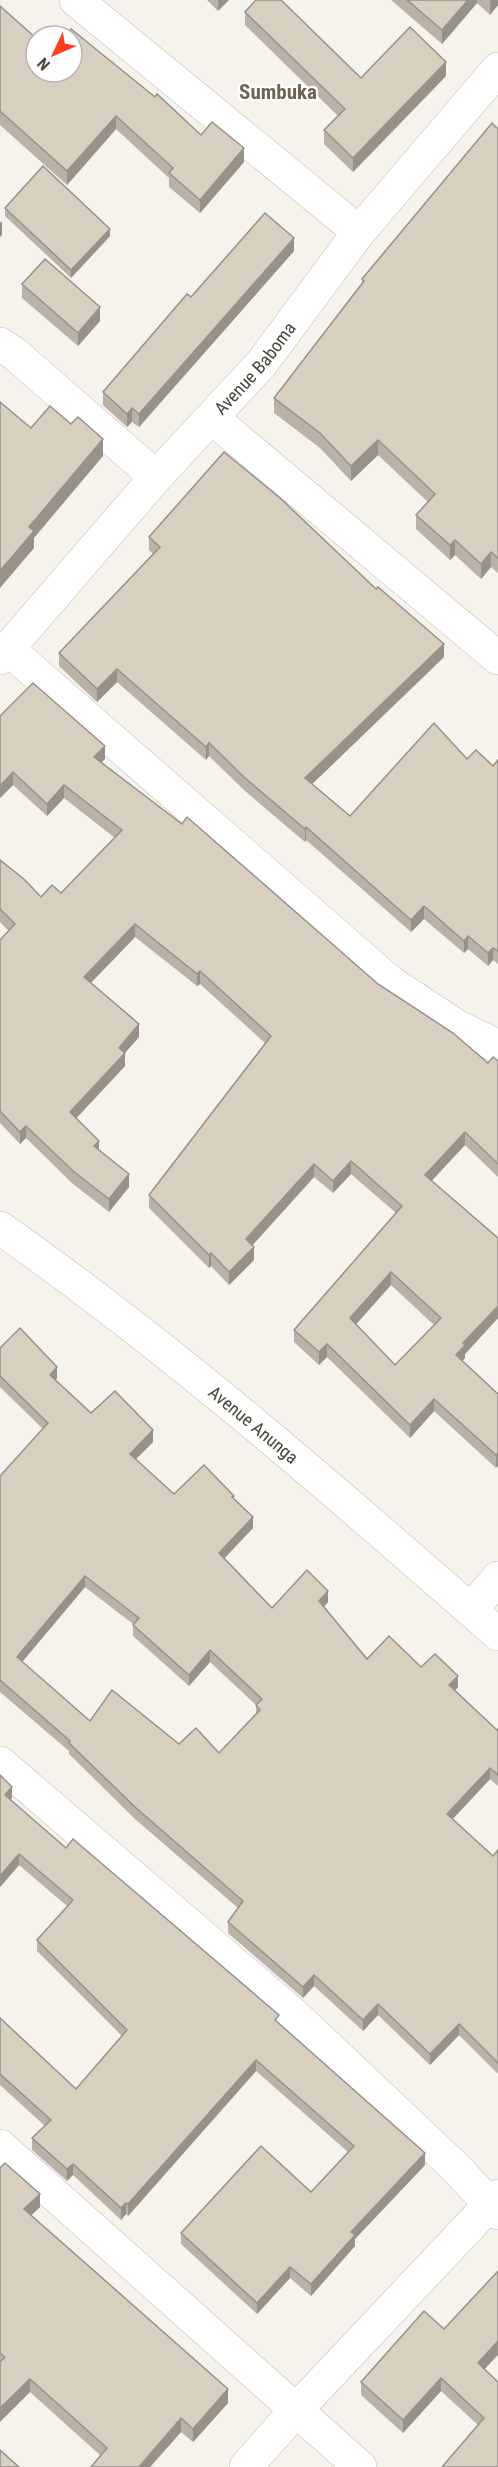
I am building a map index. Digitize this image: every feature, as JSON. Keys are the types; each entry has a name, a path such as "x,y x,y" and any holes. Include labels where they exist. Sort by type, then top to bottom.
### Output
{"street":[{"path":"76,0 359,232"},
{"name":"Avenue Baboma","path":"4,653 156,477 262,363 359,232 491,90"},
{"path":"0,344 15,354 156,477"},
{"path":"212,418 498,658"},
{"path":"4,653 390,982 458,1027 498,1046"},
{"name":"Avenue Anunga","path":"0,1228 87,1289 187,1369 498,1634"},
{"path":"471,1610 498,1578"},
{"path":"0,1763 293,2014 495,2205 296,2410 246,2467"},
{"path":"0,2146 360,2467"}],"building":[{"path":"256,0 281,0 361,78 410,27 446,62 353,158 324,130 345,109 245,12"},
{"path":"407,0 468,0 442,30"},
{"path":"0,6 24,27 24,84 84,84 84,40 155,97 157,94 201,135 212,122 244,148 200,200 169,173 173,168 116,116 67,171 0,111"},
{"path":"492,123 498,129 498,558 491,552 481,564 455,540 450,545 416,515 435,494 378,440 351,466 320,433 274,398 364,281 362,279"},
{"path":"43,166 110,229 71,270 5,208"},
{"path":"265,213 294,238 139,414 132,408 127,414 103,392 187,294 191,297"},
{"path":"45,259 100,307 78,333 22,284"},
{"path":"0,402 31,428 50,406 71,424 78,417 103,439 29,527 34,531 0,571"},
{"path":"224,452 280,498 376,589 378,587 444,644 305,778 350,816 434,723 467,759 476,750 493,766 498,760 498,951 493,948 488,953 468,936 464,941 424,906 411,920 306,827 305,829 245,778 209,743 206,747 117,669 97,689 59,653 160,547 149,537"},
{"path":"33,683 105,746 94,757 182,824 187,817 378,984 453,1033 488,1063 493,1057 498,1061 498,1164 465,1132 425,1175 498,1238 498,1306 463,1343 465,1345 456,1355 498,1394 498,1453 496,1455 434,1399 410,1425 327,1344 319,1352 294,1330 402,1206 351,1161 333,1181 314,1164 246,1239 254,1247 229,1272 149,1195 271,1036 200,971 197,974 135,924 84,977 139,1024 119,1048 125,1053 70,1112 99,1141 94,1146 129,1174 109,1199 73,1171 26,1126 20,1132 0,1111 0,940 15,924 0,909 0,860 25,880 41,897 52,885 61,893 122,830 64,785 47,804 13,772 0,786 0,716","holes":["391,1272 441,1318 395,1365 350,1318"]},
{"path":"20,1328 57,1367 50,1375 91,1413 115,1391 153,1430 130,1454 174,1494 204,1465 253,1517 219,1553 272,1608 307,1570 328,1591 319,1601 367,1659 389,1636 421,1667 435,1654 458,1676 449,1685 498,1729 498,1775 490,1768 447,1814 493,1856 498,1850 498,2063 459,2024 430,2054 378,2004 363,2020 314,1975 303,1987 228,1922 243,1901 135,1807 69,1743 70,1741 0,1680 0,1476 48,1423 0,1376 0,1348","holes":["85,1576 139,1618 133,1625 189,1675 210,1650 262,1699 256,1705 260,1710 219,1753 196,1728 179,1744 112,1690 90,1721 17,1657"]},
{"path":"0,1775 12,1787 5,1795 66,1848 73,1839 279,2015 275,2020 425,2153 351,2232 355,2235 311,2284 290,2267 257,2303 181,2233 261,2146 311,2192 354,2146 256,2060 128,2204 126,2203 121,2208 73,2164 67,2169 32,2138 51,2120 0,2074 0,2018 76,2089 127,2030 37,1940 73,1900 19,1854 0,1876"},
{"path":"5,2163 40,2194 24,2209 228,2389 193,2429 181,2418 139,2467 91,2467 107,2448 30,2379 0,2408 0,2362 5,2357 0,2353 0,2168"},
{"path":"498,2271 498,2341 478,2363 498,2382 498,2467 442,2467 484,2418 441,2378 403,2420 361,2382 424,2311 444,2329"},
{"path":"0,2450 19,2467 0,2467"}],"district":[{"name":"Sumbuka","path":"278,92"}]}
